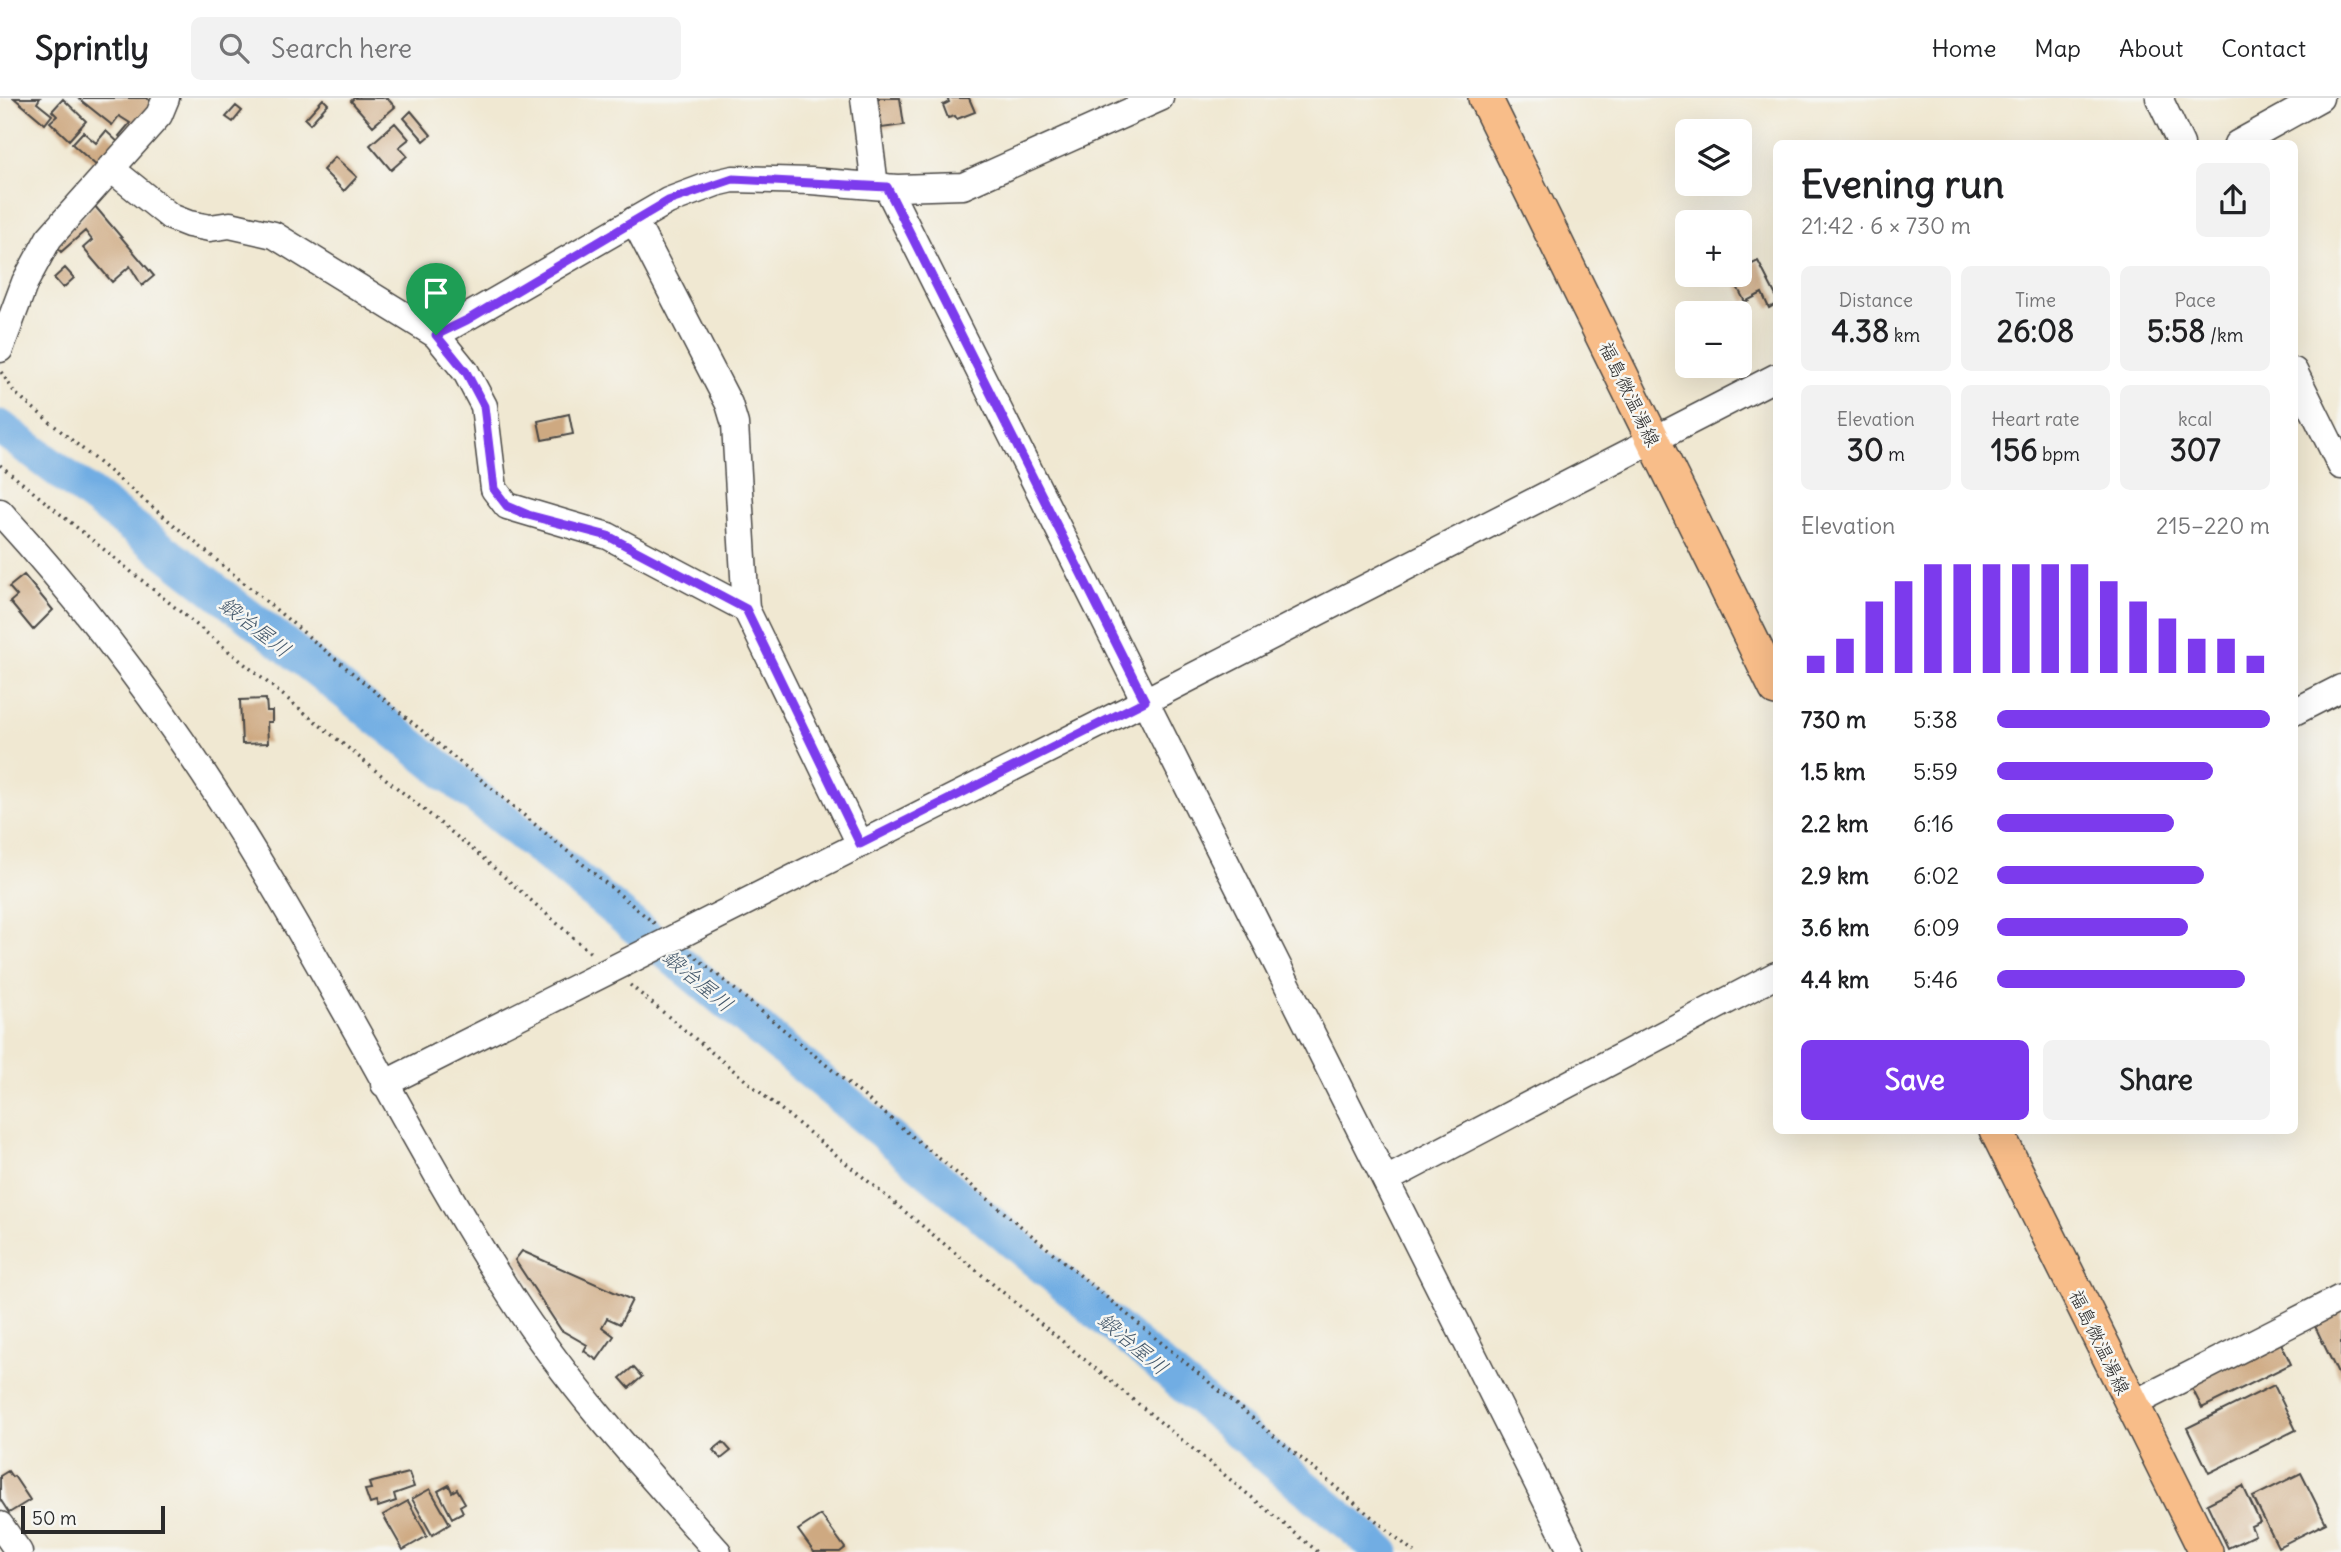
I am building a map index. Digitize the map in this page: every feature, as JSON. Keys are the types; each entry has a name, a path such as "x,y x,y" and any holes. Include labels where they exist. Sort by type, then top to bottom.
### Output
{"main road":[{"name":"福島微温湯線","path":"1485,98 1773,683"},
{"name":"福島微温湯線","path":"1998,1134 2206,1552"}],"street":[{"path":"0,349 38,257 55,231 159,115 166,98"},
{"path":"864,98 881,186 1145,701 1572,1552"},
{"path":"436,335 467,320 634,220 682,195 733,179 951,188 976,182 1160,98"},
{"path":"2158,98 2179,140"},
{"path":"2244,140 2320,98"},
{"path":"110,168 171,216 189,224 210,228 230,225 274,235 436,335 466,372 484,406 494,489 507,506 528,515 608,536 746,609"},
{"path":"634,220 718,379 733,416 746,609 860,844"},
{"path":"384,1084 1145,701 1773,378"},
{"path":"2298,379 2341,466"},
{"path":"0,512 99,628 205,777 262,866 384,1084 512,1298 611,1428 718,1552"},
{"path":"2298,710 2341,688"},
{"path":"1386,1180 1773,977"},
{"path":"2131,1405 2341,1298"},
{"path":"0,1525 19,1552"}],"path":[{"path":"0,371 15,393 25,402 1414,1552"},
{"path":"0,465 477,853 610,969 787,1111 943,1246 1318,1552"}],"building":[{"path":"14,98 40,98 37,103 52,115 45,124"},
{"path":"78,98 147,98 154,105 124,141 119,136 130,123 119,116 112,125"},
{"path":"354,98 387,98 395,107 373,126 351,101"},
{"path":"877,98 900,98 904,125 882,128"},
{"path":"947,98 969,98 975,112 957,119 955,116 948,118 943,105 949,102"},
{"path":"63,99 86,121 69,140 50,122 57,116 52,111"},
{"path":"323,99 328,104 310,124 305,119"},
{"path":"236,106 242,111 233,122 226,117"},
{"path":"411,111 431,135 424,141 404,118"},
{"path":"395,123 409,139 399,147 407,156 391,170 370,145"},
{"path":"106,131 119,143 98,167 72,144 83,132 96,143"},
{"path":"335,157 357,177 344,191 323,170"},
{"path":"94,205 154,276 142,286 130,266 112,282 83,248 92,240 85,231 61,252 55,245"},
{"path":"1758,261 1773,290 1773,306 1769,308 1762,293 1744,301 1737,287 1752,287 1752,264"},
{"path":"65,268 74,278 63,288 54,278"},
{"path":"569,414 573,434 542,440 538,421"},
{"path":"24,575 53,610 33,630 10,602 17,596 9,587"},
{"path":"266,699 267,711 272,711 272,722 267,722 268,743 242,744 240,700"},
{"path":"522,1251 632,1300 620,1324 607,1318 602,1327 614,1336 597,1360 584,1351 587,1345 561,1330 515,1260"},
{"path":"2341,1306 2341,1380 2312,1320"},
{"path":"2279,1339 2291,1364 2202,1408 2190,1384"},
{"path":"633,1367 642,1377 629,1388 620,1378"},
{"path":"2274,1385 2296,1430 2209,1473 2187,1428"},
{"path":"723,1442 731,1451 721,1459 713,1450"},
{"path":"8,1471 30,1500 9,1513 0,1499 0,1476"},
{"path":"409,1473 414,1487 394,1494 396,1501 378,1507 376,1502 370,1504 365,1490 371,1489 369,1483"},
{"path":"2301,1473 2326,1523 2278,1547 2253,1497"},
{"path":"449,1485 452,1492 457,1489 465,1503 460,1506 463,1512 452,1518 438,1491"},
{"path":"2243,1486 2260,1522 2251,1526 2255,1535 2228,1548 2207,1504"},
{"path":"430,1489 450,1524 432,1535 412,1499"},
{"path":"408,1501 427,1536 403,1550 383,1515"},
{"path":"821,1515 845,1548 840,1552 814,1552 798,1530"}],"waterway":[{"name":"鍛冶屋川","path":"0,427 178,561 527,838 871,1122 1382,1552"}],"route":[{"path":"733,179 887,187 1145,701 860,844 746,609 729,603 608,536 528,515 507,506 494,489 484,406 466,372 436,335 467,320 668,201 716,183 733,179"}]}
